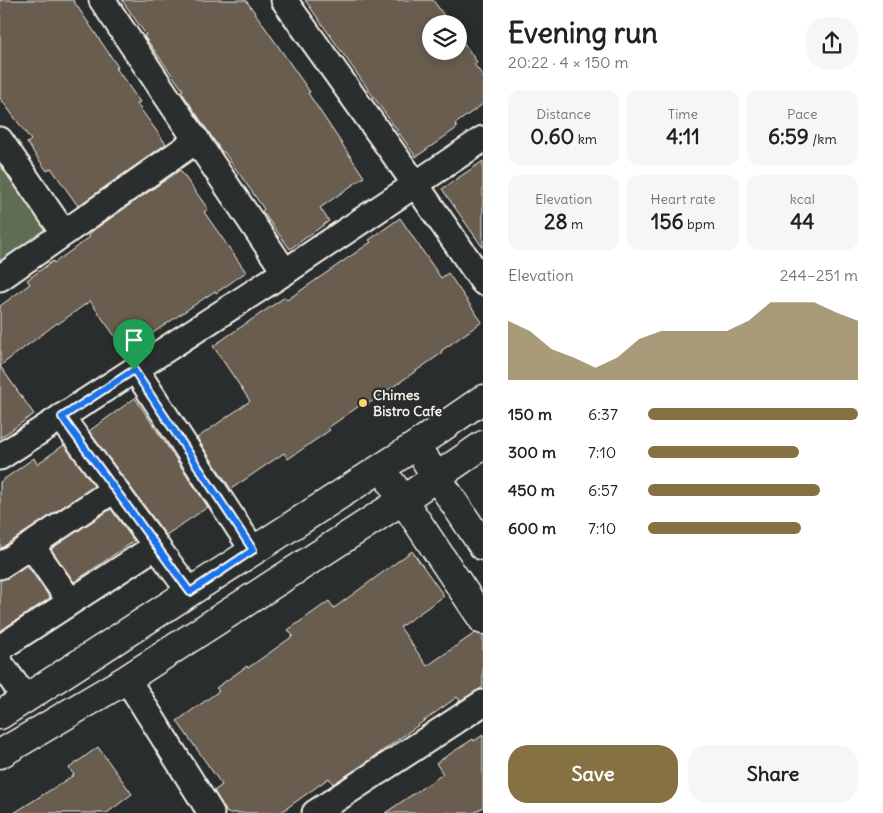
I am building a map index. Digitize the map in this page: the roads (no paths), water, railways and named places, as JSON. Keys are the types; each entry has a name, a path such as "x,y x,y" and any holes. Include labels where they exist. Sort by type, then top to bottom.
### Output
{"street":[{"path":"102,0 285,272"},
{"path":"284,0 483,282"},
{"path":"0,457 285,272 483,139"},
{"path":"0,140 64,233"},
{"path":"0,278 197,140"},
{"path":"134,370 253,550"},
{"path":"0,715 415,446 483,399"},
{"path":"62,417 190,592"},
{"path":"0,754 127,679 403,500 483,445"},
{"path":"415,446 483,546"},
{"path":"381,467 483,620"},
{"path":"0,566 115,489"},
{"path":"31,545 70,601"},
{"path":"0,648 156,546"},
{"path":"0,663 26,699"},
{"path":"127,679 211,813"},
{"path":"315,813 483,702"}],"place":[{"name":"Chimes Bistro Cafe","path":"363,403"}]}
